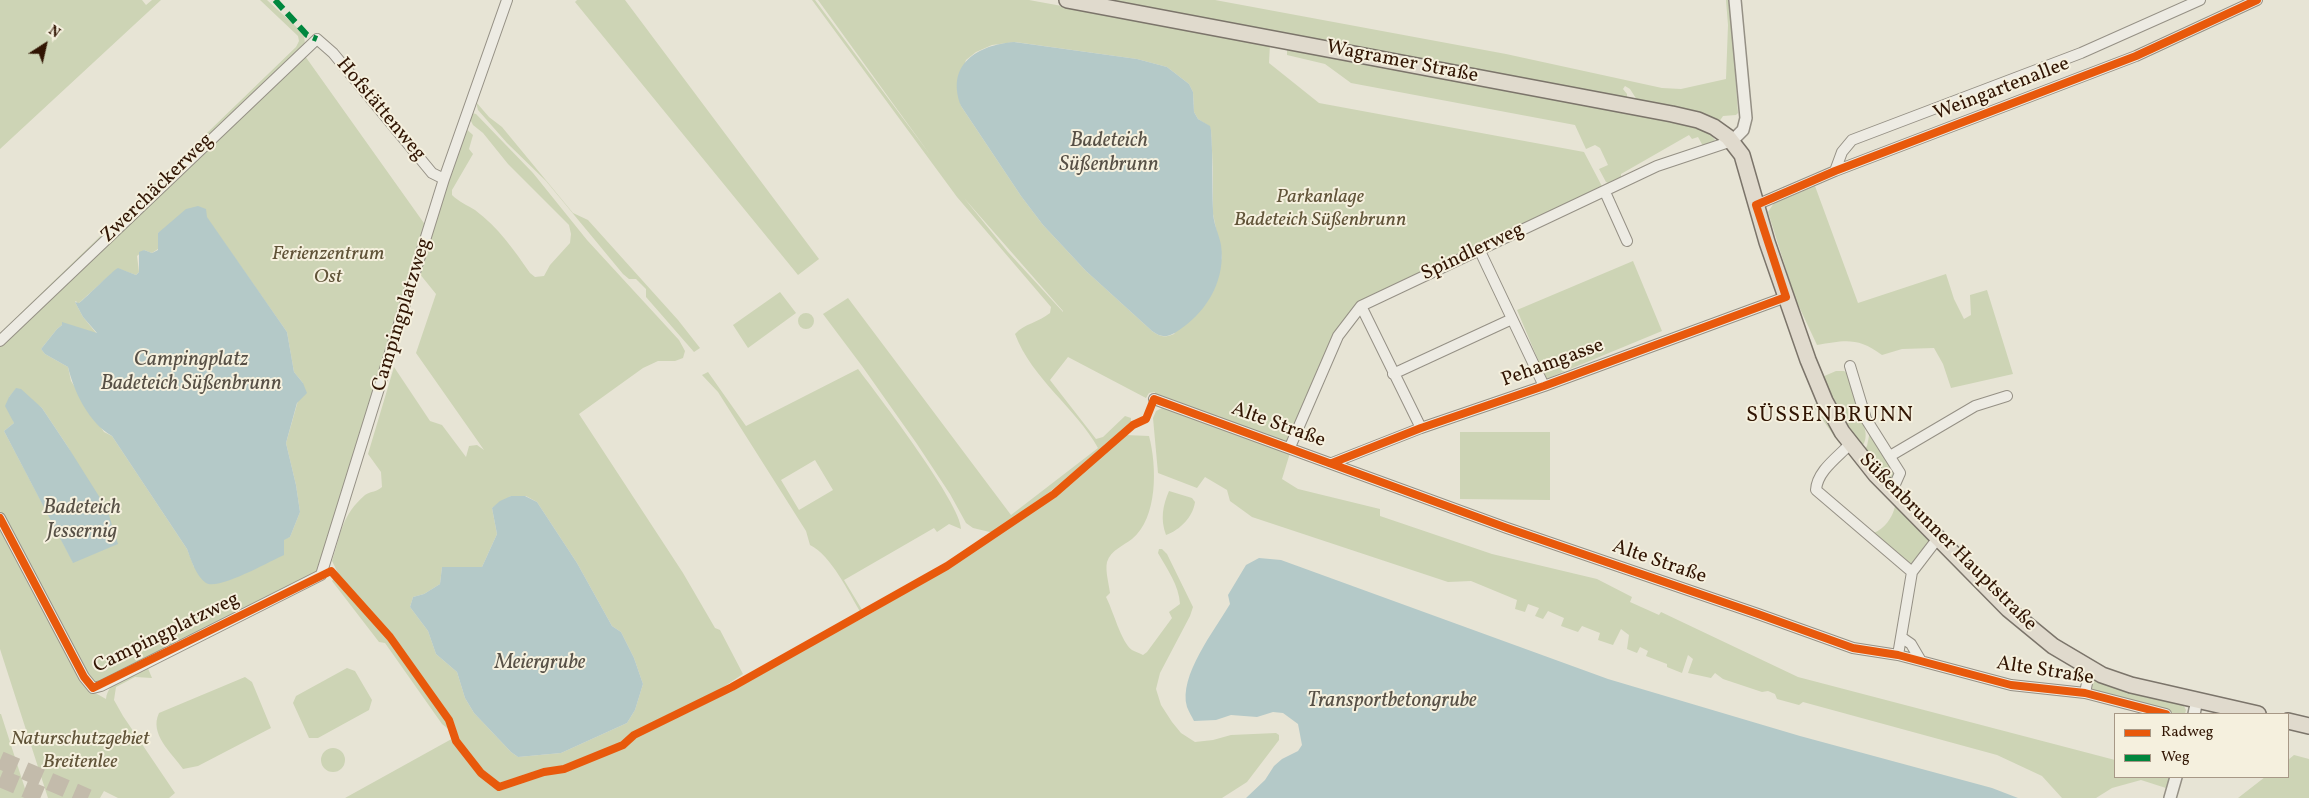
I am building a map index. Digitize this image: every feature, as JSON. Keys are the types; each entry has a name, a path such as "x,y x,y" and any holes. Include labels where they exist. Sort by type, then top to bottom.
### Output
{"main road":[{"name":"Wagramer Straße","path":"1067,0 1691,118 1714,127 1732,141"},
{"name":"Süßenbrunner Hauptstraße","path":"1732,141 1742,155 1786,297 1819,388 1836,422 1850,444 1892,491 2020,620 2059,650 2090,668 2131,685 2196,707 2253,713"},
{"path":"2289,721 2309,726"}],"street":[{"name":"Campingplatzweg","path":"0,518 84,677 93,688 321,575 444,179 507,0"},
{"path":"1732,141 1743,130 1746,118 1734,0"},
{"name":"Weingartenallee","path":"1835,171 1842,152 1852,140 2081,53 2200,0"},
{"name":"Weingartenallee","path":"1756,205 1835,171 2136,56 2257,0"},
{"name":"Hofstättenweg","path":"317,39 333,53 432,173 444,179"},
{"name":"Zwerchäckerweg","path":"0,341 317,39"},
{"name":"Spindlerweg","path":"1290,448 1338,336 1361,306 1657,166 1732,141"},
{"path":"1605,192 1627,241"},
{"path":"1479,250 1544,386"},
{"name":"Pehamgasse","path":"1332,463 1421,428 1544,386 1786,297"},
{"path":"1361,306 1421,428"},
{"path":"1393,374 1512,319"},
{"path":"1850,366 1866,419 1900,473 1892,491"},
{"path":"1890,456 1975,406 2007,396"},
{"name":"Alte Straße","path":"1154,399 1507,528 1853,648 1898,655 2011,685 2085,694 2162,713"},
{"path":"1850,444 1822,473 1816,482 1816,490 1912,572"},
{"path":"1898,655 1912,572 1938,538"},
{"path":"1901,637 1911,644 1921,661"},
{"path":"2085,694 2090,668"},
{"path":"2170,798 2176,778"}],"green space":[{"path":"0,0 142,0 146,5 152,0 161,0 0,149"},
{"path":"260,0 267,0 304,34 305,45 0,336 0,333 296,47 299,41 298,36"},
{"path":"577,0 625,0 819,259 798,275 575,2"},
{"name":"Parkanlage Badeteich Süßenbrunn","path":"812,0 815,0 931,156 818,0 1029,0 1270,44 1269,63 1319,103 1584,152 1605,192 1361,306 1338,336 1290,447 1154,399 1155,392 1149,393 1146,398 1068,357 1050,380 1096,439 1103,437 1125,416 1131,418 1131,425 1030,508 994,533 973,528 966,523 950,494 917,444 823,314 848,298 1011,515 1098,448 1089,433 1032,365 1015,334 1050,313 1051,307 957,197","holes":["1015,42 1137,59 1167,67 1189,84 1193,92 1194,112 1198,119 1209,126 1211,130 1213,214 1222,258 1174,334 1163,336 1152,331 1086,271 1043,225 1021,196 961,106 957,86 966,60 976,52 992,45","964,198 1063,311 1063,312 1008,252"]},
{"path":"1094,0 1215,0 1506,54 1662,88 1681,89 1726,79 1728,25 1726,0 1730,0 1738,113 1736,115 1723,116 1719,122 1637,100 1630,89 1625,86 1623,89 1627,94 1627,100"},
{"path":"1287,47 1660,117 1698,128 1711,135 1715,140 1714,144 1703,146 1698,137 1692,139 1689,135 1621,174 1621,180 1610,184 1606,182 1599,169 1608,165 1600,148 1595,145 1586,149 1575,125 1351,83 1325,64 1287,55"},
{"name":"Ferienzentrum Ost","path":"305,56 426,226 415,264 412,261 397,324 317,573 95,683 86,672 0,511 0,346 122,227","holes":["206,209 206,217 287,332 294,372 303,383 286,443 300,512 290,537 194,567 187,549 112,436 104,432 71,381 68,367 45,354 41,349 62,325 97,334 83,317 75,302 78,304 119,269 136,275 139,272 137,256 144,250 152,253 158,249 158,233","16,389 42,408 68,447 117,544 73,562 4,431 14,423 9,397"]},
{"path":"476,102 489,117 502,127 573,213 588,220 678,320 700,348 694,352 646,297 646,289 636,279 629,279 623,274 546,181 507,143 478,110"},
{"path":"472,113 476,114 533,173 587,240 679,340 685,351 683,358 675,361 658,361 643,368 579,414 683,573 715,628 720,630 743,674 707,698 638,731 637,737 707,703 772,665 865,617 952,565 1040,507 1125,435 1149,436 1154,476 1151,505 1141,530 1132,539 1114,551 1107,562 1106,569 1110,593 1106,597 1124,640 1132,650 1143,655 1172,618 1169,612 1180,604 1175,584 1158,553 1159,549 1162,549 1167,554 1193,607 1160,673 1156,689 1161,705 1181,733 1195,742 1231,735 1276,733 1279,735 1279,740 1247,782 1222,798 345,798 457,736 442,724 385,643 379,642 332,581 338,573 332,561 343,525 351,510 365,495 382,487 381,472 368,454 394,367 430,421 442,425 466,457 469,446 477,445 484,450 416,353 436,294 419,273 465,128 473,135 469,149 473,154 452,190 452,195 475,210 491,224 535,277 544,276 550,265 570,243 569,225 508,164 483,133 473,125 470,119","holes":["511,496 526,496 537,502 577,563 612,626 621,632 634,658 643,684 635,710 627,723 561,753 518,757 474,713 465,698 457,672 436,654 428,631 410,607 413,597 424,594 440,584 442,567 482,567 497,534 492,508"]},
{"path":"1815,186 1858,303 1946,274 1954,299 1964,319 1971,315 1970,295 1987,290 2013,374 1951,388 1943,364 1934,348 1902,349 1882,355 1866,345 1851,341 1817,345 1795,298 1768,212 1774,203"},
{"path":"1633,261 1662,331 1546,379 1517,310"},
{"path":"780,292 796,313 748,348 733,325"},
{"path":"806,313 812,315 814,321 812,327 806,329 800,327 798,321 800,315"},
{"path":"858,369 934,474 958,516 961,529 949,524 937,532 934,528 844,580 861,608 863,612 861,613 832,566 818,550 810,545 806,531 718,392 702,375 708,372 746,426","holes":["815,460 833,490 799,510 781,480"]},
{"path":"1836,371 1844,371 1852,377 1861,405 1856,410 1866,434 1861,448 1840,417 1822,377"},
{"path":"1817,402 1838,439 1839,443 1813,406"},
{"path":"1164,407 1290,453 1282,479 1298,489 1380,509 1380,516 1492,554 1597,579 1632,597 1630,602 1659,615 1661,612 1798,677 2114,760 2114,778 2170,778 2166,788 2141,780 2112,788 2096,798 2062,798 2042,776 1997,755 1803,702 1799,705 1777,699 1775,694 1768,691 1762,692 1723,679 1715,673 1711,678 1688,673 1693,659 1688,655 1682,673 1667,667 1667,664 1646,656 1648,651 1640,647 1637,653 1627,649 1629,635 1621,629 1613,645 1598,640 1600,633 1582,626 1578,632 1561,626 1564,618 1548,611 1543,619 1535,616 1539,608 1528,604 1525,612 1515,609 1517,600 1471,581 1448,582 1252,517 1230,501 1227,490 1205,477 1197,488 1158,473 1153,418 1156,411"},
{"path":"1870,431 1894,469 1893,481 1864,451"},
{"path":"1460,432 1550,432 1550,500 1460,499"},
{"path":"1169,491 1192,498 1195,502 1189,518 1176,530 1166,535 1163,512"},
{"path":"1895,506 1931,543 1912,566 1873,533 1887,523"},
{"name":"Naturschutzgebiet Breitenlee","path":"0,530 70,659 90,690 106,699 108,692 116,682 147,666 152,678 135,677 116,687 114,700 175,793 169,798 118,798 104,791 100,798 48,798 0,649"},
{"path":"347,668 355,671 372,700 369,710 318,738 309,738 293,703 296,696"},
{"path":"245,677 252,682 271,728 198,766 183,769 167,749 159,735 157,721 159,713"},
{"path":"2090,679 2145,697 2183,704 2186,710 2185,713 2173,713 2092,692"},
{"name":"Naturschutzgebiet Breitenlee","path":"1,714 28,798 0,798"},
{"path":"333,748 342,751 345,760 342,769 333,772 324,769 321,760 324,751"},
{"path":"2294,755 2309,759 2309,798 2238,798 2264,778 2289,778 2289,759"}],"water":[{"name":"Badeteich Süßenbrunn","path":"1014,42 1137,59 1167,67 1189,84 1193,92 1194,112 1198,119 1210,126 1211,130 1213,215 1221,245 1222,257 1218,281 1207,303 1191,321 1174,333 1167,336 1156,334 1086,271 1043,225 1021,196 961,106 957,91 957,79 961,68 968,59 988,47"},
{"name":"Campingplatz Badeteich Süßenbrunn","path":"198,206 206,209 207,217 287,332 294,372 303,383 307,393 297,403 286,443 300,512 290,537 284,540 284,555 232,579 212,584 206,583 199,576 187,549 112,436 96,423 84,406 74,387 68,367 45,354 41,349 62,325 62,322 97,333 83,317 75,302 79,303 118,268 136,275 139,272 139,252 144,250 152,253 158,250 158,233 186,209"},
{"name":"Badeteich Jessernig","path":"16,388 21,389 42,408 68,447 107,509 118,544 73,563 4,431 14,423 5,406"},
{"name":"Meiergrube","path":"511,496 525,496 537,502 577,563 612,626 621,632 634,658 643,684 635,710 627,723 561,753 518,757 511,752 474,713 465,698 457,672 436,654 428,631 410,607 413,597 424,594 440,584 442,567 482,567 497,534 492,508 500,501"},
{"name":"Transportbetongrube","path":"1259,558 1281,560 1608,679 1800,736 1992,788 2018,798 1246,798 1265,780 1274,766 1282,759 1298,751 1302,745 1298,724 1283,713 1273,712 1257,717 1231,715 1216,720 1194,721 1187,707 1186,695 1188,681 1193,668 1207,640 1230,604 1228,595 1246,565"}],"tunnel":[{"path":"0,760 88,798"},
{"path":"0,778 48,798"}],"marked path":[{"path":"275,0 307,35 317,39"}],"cycle path":[{"path":"1332,463 1421,428 1544,386 1786,297 1756,205 1835,171 2136,56 2257,0"},
{"path":"0,518 84,677 93,688 331,571 390,637 449,720 456,741 481,773 499,787 544,772 564,769 623,745 634,735 732,687 947,566 1054,494 1133,425 1146,419 1154,399 1507,528 1853,648 1898,655 2011,685 2085,693 2162,713"}],"district":[{"name":"SÜSSENBRUNN","path":"1830,417"}]}
